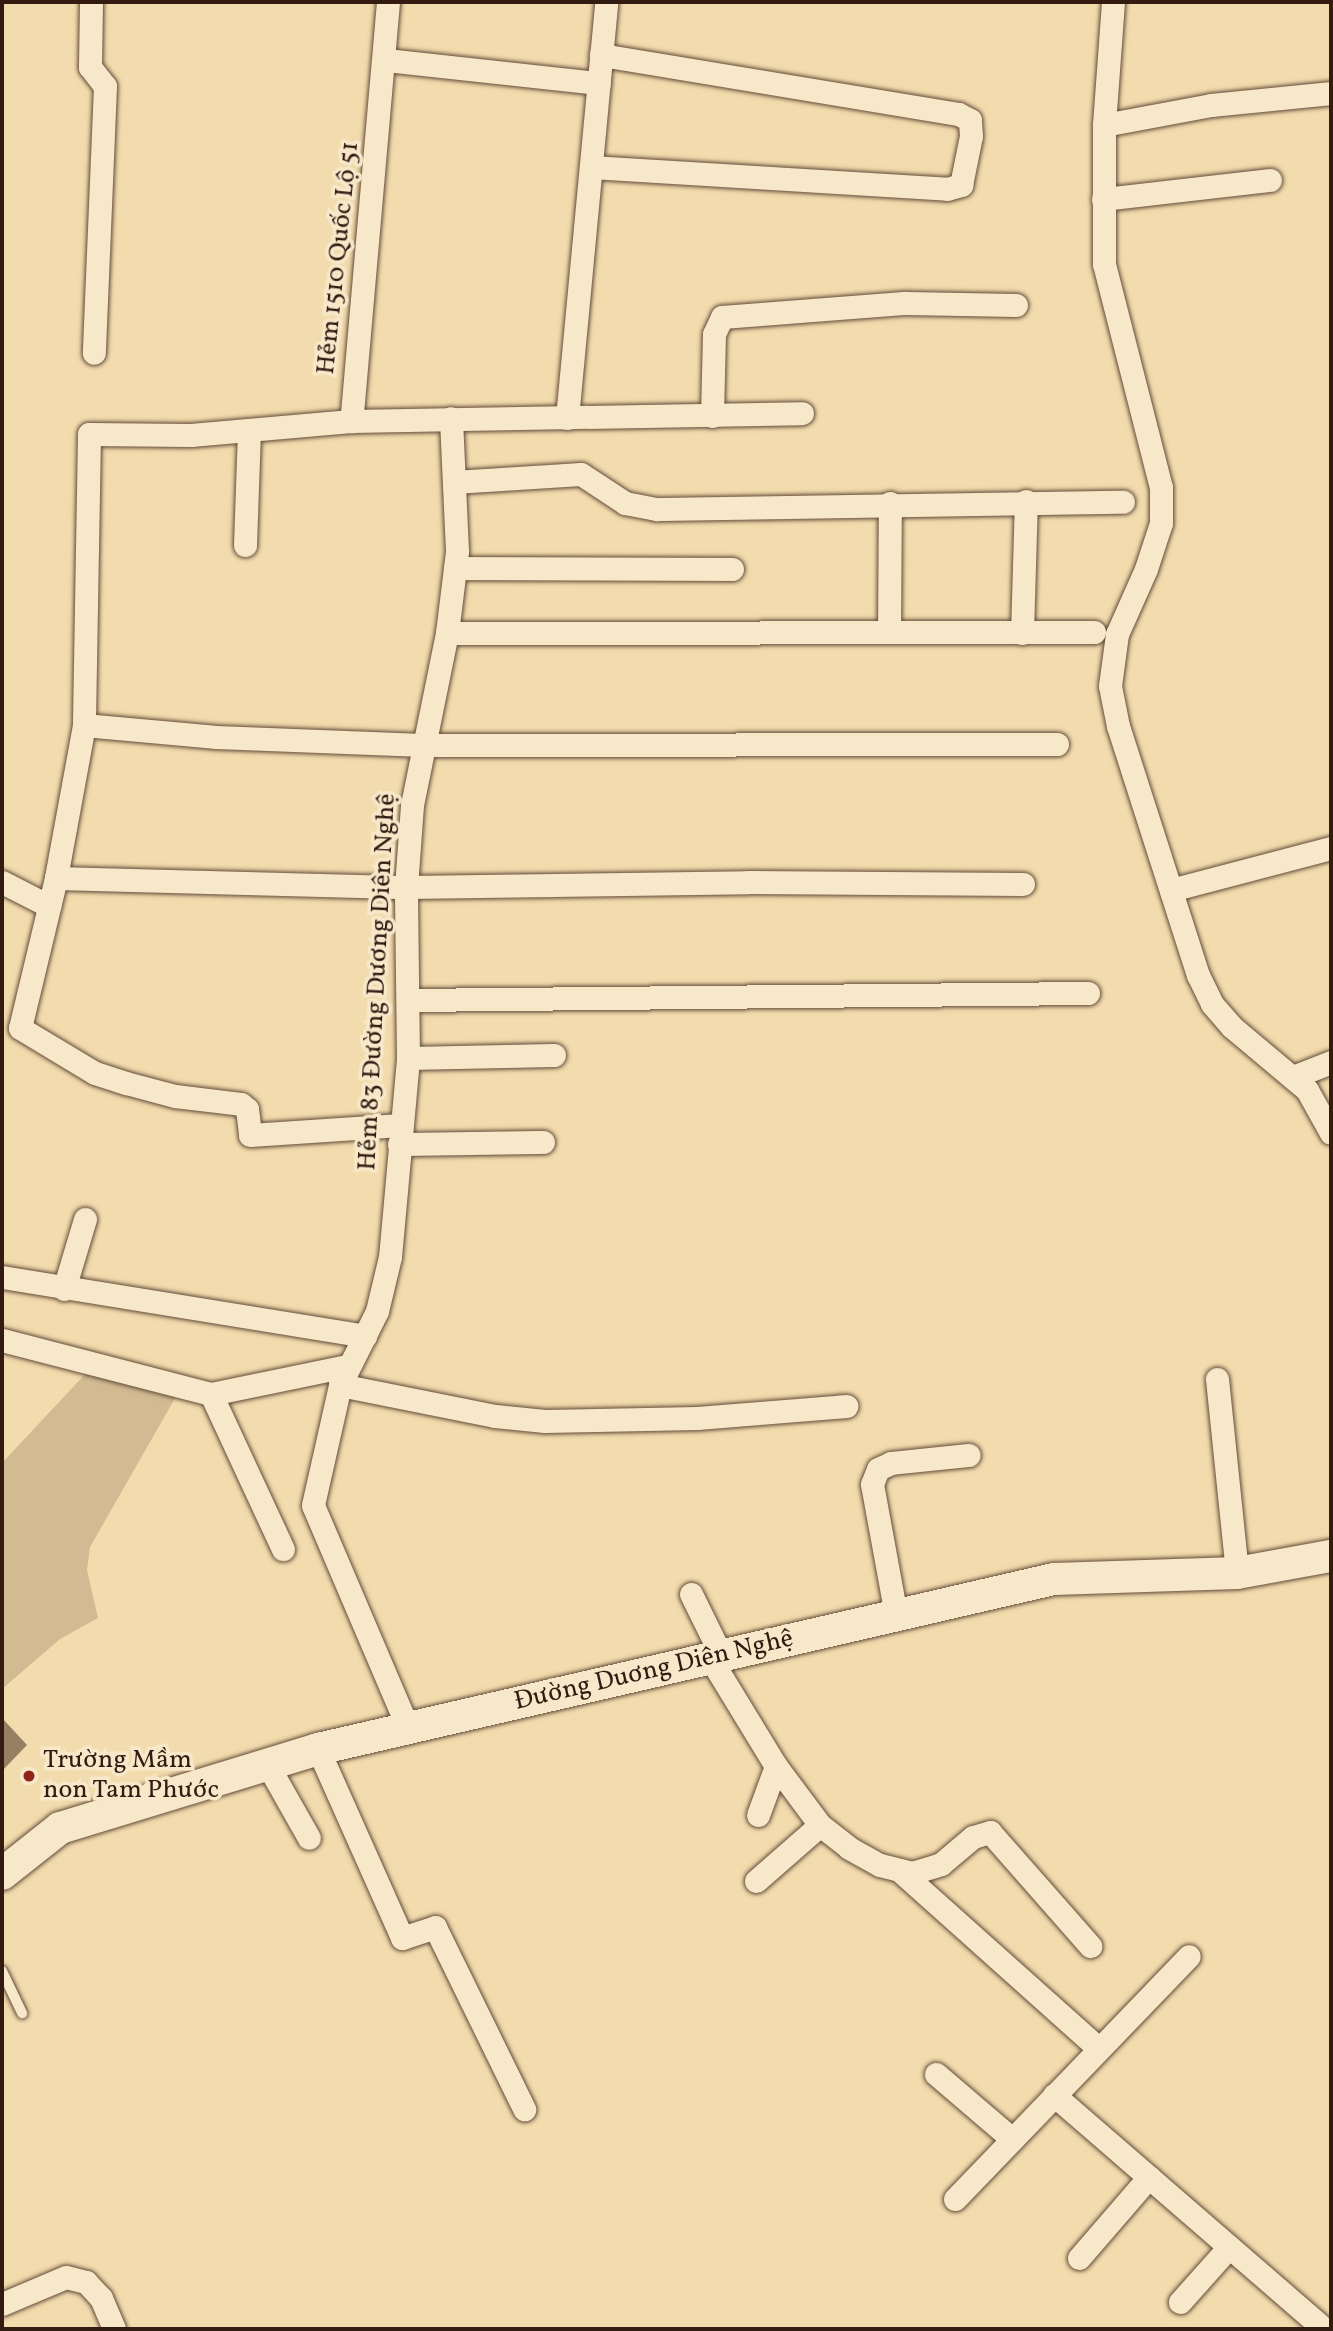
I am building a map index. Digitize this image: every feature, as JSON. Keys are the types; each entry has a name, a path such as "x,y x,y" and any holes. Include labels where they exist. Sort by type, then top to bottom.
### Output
{"street":[{"path":"91,2 90,67 106,86 94,353"},
{"name":"Hẻm 1510 Quốc Lộ 51","path":"351,421 386,60 388,2"},
{"path":"567,418 606,2"},
{"path":"1112,2 1104,125 1106,279 1161,487 1161,523 1117,634 1110,686 1118,726 1198,975 1212,1004 1232,1027 1307,1090 1331,1133"},
{"path":"591,167 947,189 961,185 971,136 970,120 958,114 601,55"},
{"path":"386,60 599,83"},
{"path":"1104,125 1211,105 1331,93"},
{"path":"1103,199 1270,180"},
{"path":"712,415 713,334 722,317 906,303 1016,304"},
{"path":"543,1142 400,1135 250,1135 247,1109 241,1104 175,1096 126,1083 26,1035 20,1028 56,878 84,725 89,434 451,418 802,413"},
{"name":"Hẻm 83 Đường Dương Diên Nghệ","path":"408,1728 313,1504 344,1376 365,1336 386,1279 408,1058 406,887 412,805 447,633 455,568 451,418"},
{"path":"245,545 249,429"},
{"path":"454,482 581,474 625,503 657,509 1026,500 1123,502"},
{"path":"1022,633 1026,500"},
{"path":"889,632 890,503"},
{"path":"455,568 732,569"},
{"path":"447,633 1094,632"},
{"path":"84,725 216,737 423,745 1057,744"},
{"path":"1171,890 1331,848"},
{"path":"56,878 406,887 748,881 1023,884"},
{"path":"2,882 49,906"},
{"path":"408,1000 1087,993"},
{"path":"408,1058 554,1055"},
{"path":"1293,1077 1331,1062"},
{"path":"64,1289 85,1219"},
{"path":"2,1277 365,1336"},
{"path":"2,1340 211,1394 344,1376 545,1421 697,1418 847,1406"},
{"path":"1217,1379 1237,1573"},
{"path":"211,1394 282,1549"},
{"path":"896,1615 872,1484 878,1469 891,1463 969,1455"},
{"name":"Đường Duơng Diên Nghệ","path":"2,1874 60,1828 267,1762 318,1749 1054,1578 1237,1573 1331,1556"},
{"path":"691,1594 715,1657 776,1766 820,1825 849,1848 912,1873 942,1864 973,1837 990,1832 1090,1946"},
{"path":"318,1749 402,1938 435,1927 524,2109"},
{"path":"267,1762 309,1838"},
{"path":"758,1815 776,1766"},
{"path":"756,1881 820,1825"},
{"path":"899,1870 1099,2049"},
{"path":"955,2199 1189,1956"},
{"path":"936,2074 1012,2140"},
{"path":"1054,2095 1324,2329"},
{"path":"1079,2258 1149,2177"},
{"path":"1180,2302 1229,2247"},
{"path":"2,2304 66,2277 86,2282 101,2298 114,2329"}],"lane":[{"path":"2,1971 22,2013"}],"shaded area":[{"path":"89,1370 178,1393 90,1547 87,1570 98,1618 60,1639 2,1689 2,1463"}],"building":[{"path":"2,1718 27,1745 2,1771"}],"place":[{"name":"Trường Mầm non Tam Phước","path":"29,1776"}]}
